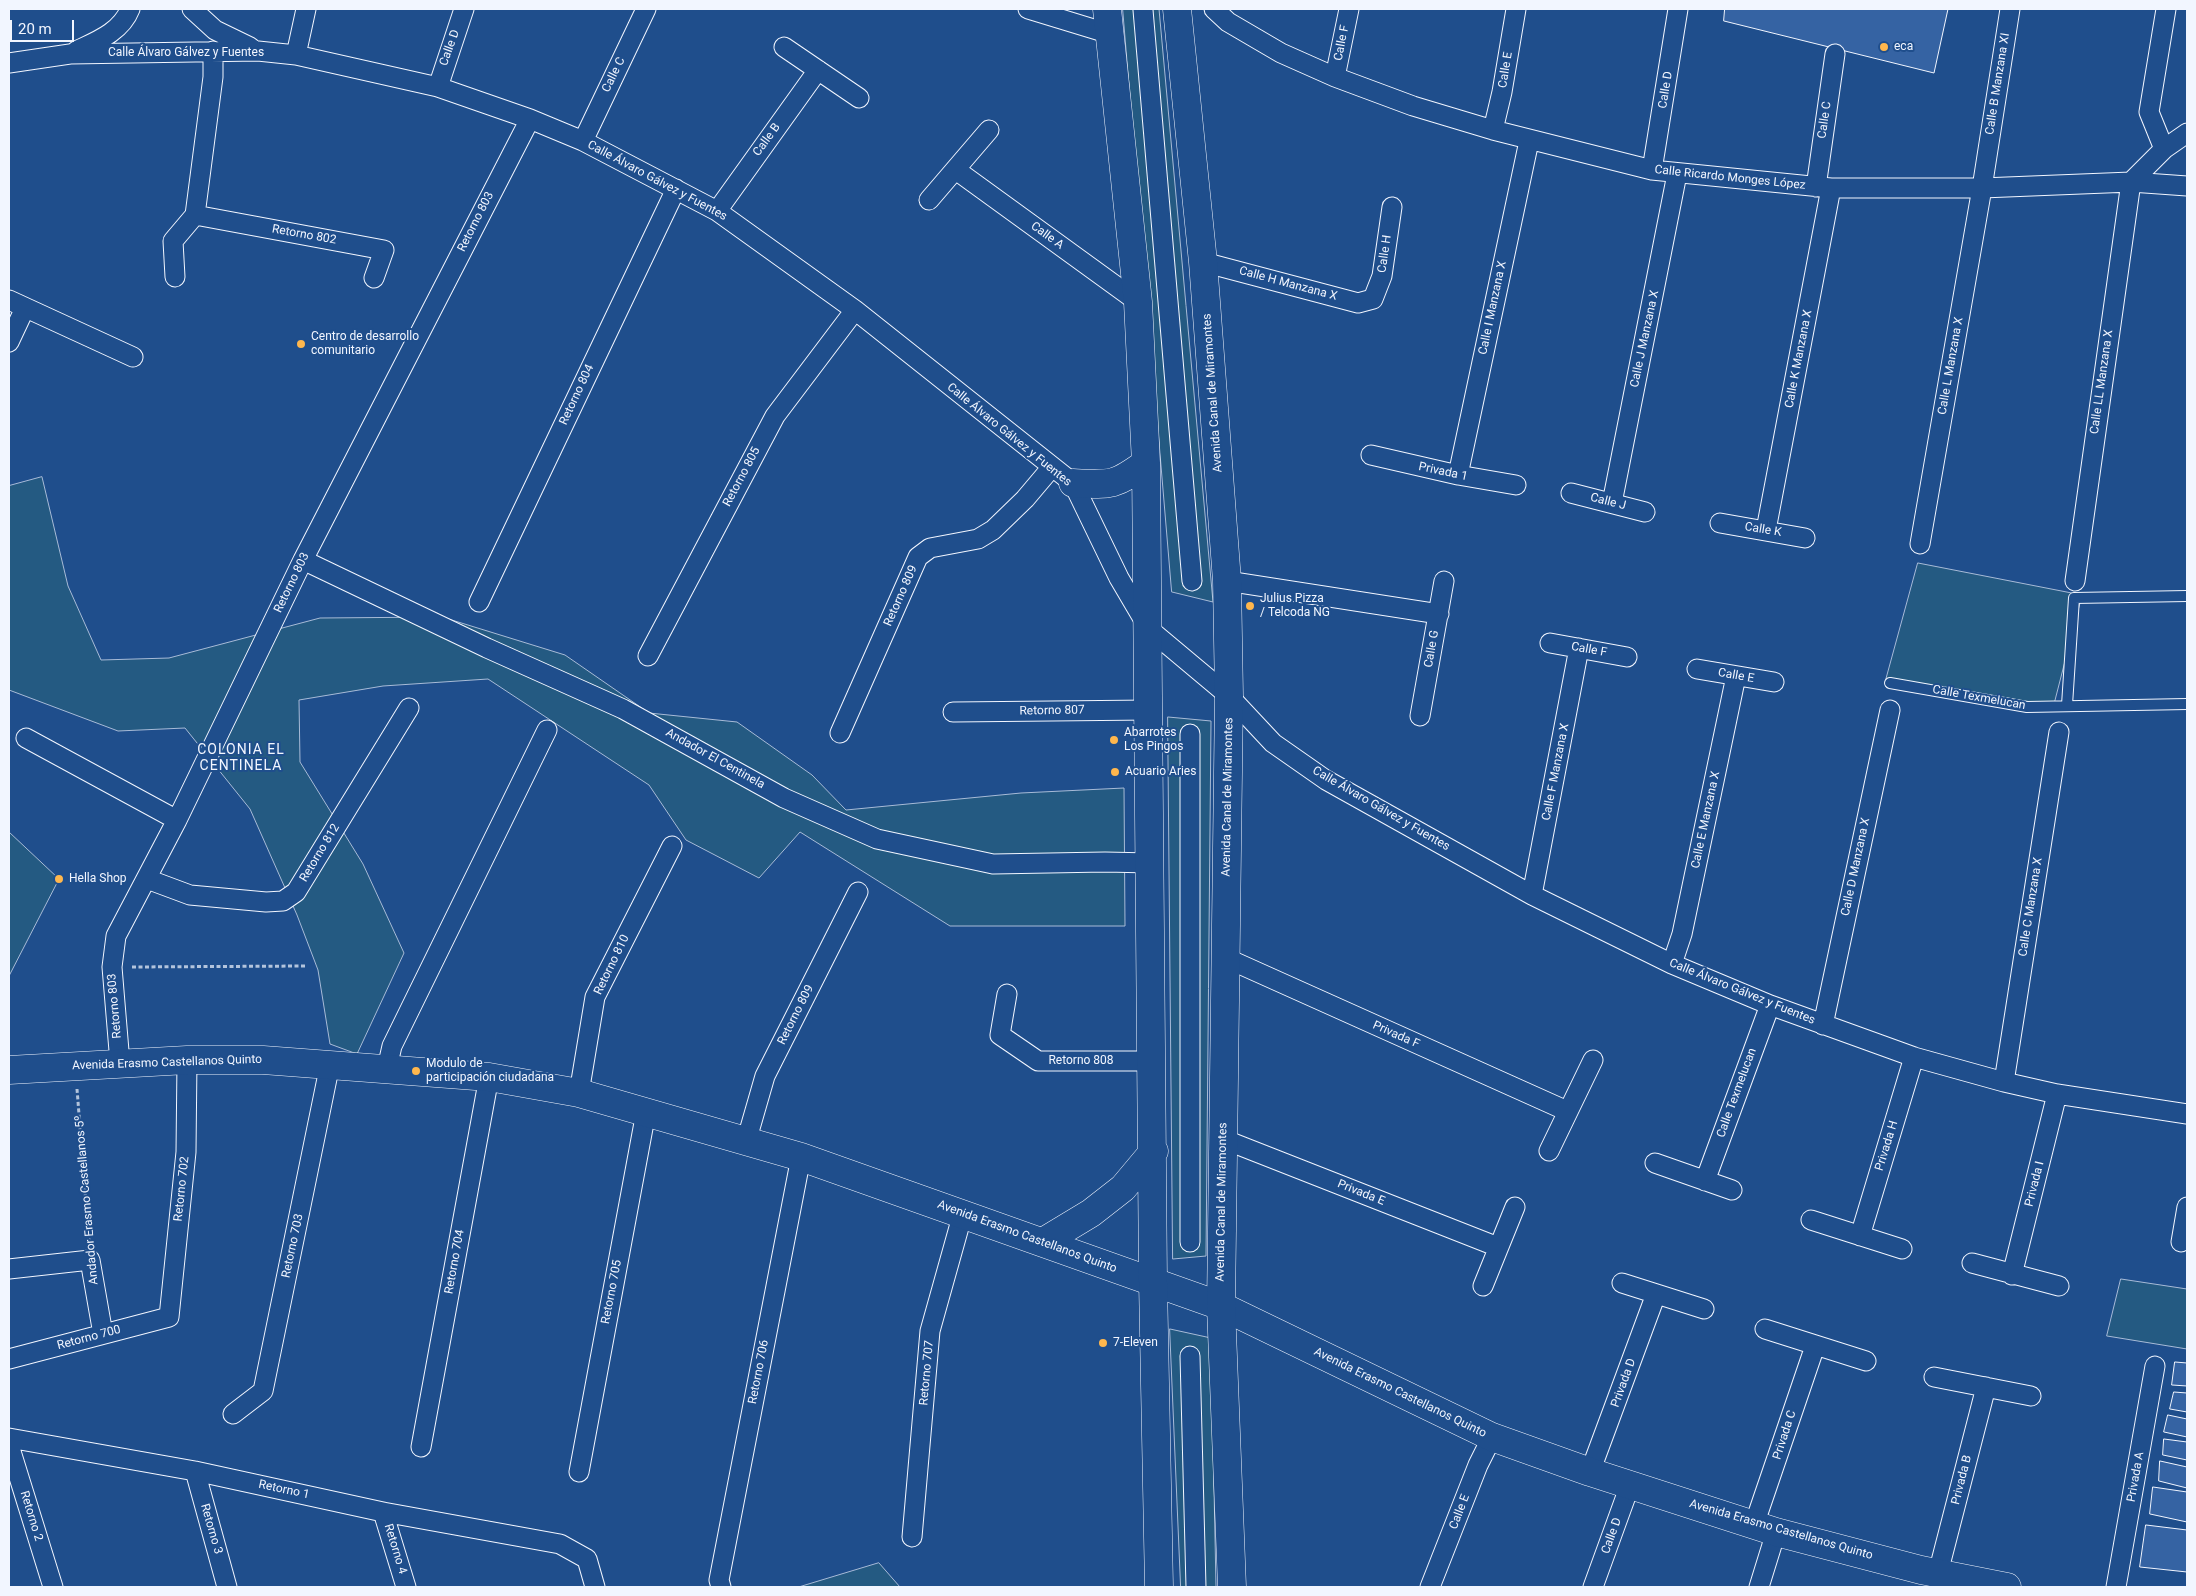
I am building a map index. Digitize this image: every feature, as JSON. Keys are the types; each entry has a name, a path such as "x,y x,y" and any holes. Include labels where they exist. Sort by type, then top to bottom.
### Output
{"main road":[{"name":"Avenida Canal de Miramontes","path":"1177,9 1203,262 1227,581 1229,696 1221,1306 1232,1587"},
{"path":"1108,21 1138,302 1146,463 1150,710 1151,1061 1154,1151 1153,1282 1159,1587"},
{"path":"1062,476 1103,485 1122,481 1146,463"},
{"name":"Avenida Erasmo Castellanos Quinto","path":"9,1070 187,1060 263,1060 489,1077 578,1093 801,1157 1221,1306 1492,1437 1590,1472 1926,1577 2007,1587"},
{"path":"1043,1242 1091,1213 1123,1188 1154,1151"}],"street":[{"path":"70,54 115,30 126,18 130,9"},
{"path":"192,9 215,30 230,39 258,51"},
{"path":"296,55 306,9"},
{"name":"Calle D","path":"438,87 464,9"},
{"name":"Calle C","path":"583,141 646,9"},
{"path":"1028,9 1108,21"},
{"name":"Calle Ricardo Monges López","path":"1214,9 1228,22 1281,53 1335,77 1413,106 1529,141 1652,170 1824,187 1982,188 2131,182 2187,186"},
{"name":"Calle F","path":"1335,77 1348,9"},
{"name":"Calle E","path":"1493,130 1502,92 1516,9"},
{"name":"Calle D","path":"1652,170 1678,9"},
{"name":"Calle B Manzana XI","path":"1982,188 2010,9"},
{"path":"2164,149 2149,112 2166,9"},
{"path":"1143,10 1192,581"},
{"path":"784,47 859,98"},
{"path":"175,277 173,241 195,215 213,77 213,51"},
{"name":"Calle Álvaro Gálvez y Fuentes","path":"9,63 70,54 258,51 296,55 438,87 530,119 583,141 717,211 855,310 1062,476 1149,629 1229,696 1273,743 1326,780 1532,895 1672,964 1770,1005 1914,1057 2004,1082 2057,1094 2187,1114"},
{"name":"Calle C","path":"1824,187 1835,54"},
{"name":"Calle B","path":"717,211 818,70"},
{"name":"Retorno 803","path":"120,1063 112,967 116,936 177,820 303,560 530,119"},
{"path":"929,200 989,130"},
{"path":"2131,182 2164,149 2187,133"},
{"name":"Calle I Manzana X","path":"1458,475 1529,141"},
{"name":"Calle A","path":"956,170 1138,302"},
{"name":"Calle J Manzana X","path":"1612,503 1678,174"},
{"name":"Calle LL Manzana X","path":"2075,581 2131,182"},
{"name":"Calle K Manzana X","path":"1766,530 1824,187"},
{"name":"Calle L Manzana X","path":"1920,544 1982,188"},
{"name":"Retorno 804","path":"479,602 676,189"},
{"name":"Calle H","path":"1373,299 1382,276 1392,207"},
{"name":"Retorno 802","path":"195,215 384,250 374,278"},
{"name":"Calle H Manzana X","path":"1203,262 1358,303 1373,299"},
{"path":"9,342 17,304 93,348 134,358"},
{"name":"Retorno 805","path":"648,656 775,416 855,310"},
{"name":"Privada 1","path":"1371,455 1458,475 1516,485"},
{"name":"Retorno 809","path":"840,733 918,557 930,548 978,539 993,530 1025,499 1062,476"},
{"name":"Calle J","path":"1571,493 1645,512"},
{"name":"Calle K","path":"1720,523 1805,538"},
{"name":"Andador El Centinela","path":"303,560 487,648 624,709 784,798 877,839 992,864 1151,863"},
{"path":"1227,581 1439,614"},
{"name":"Calle G","path":"1420,716 1444,581"},
{"name":"Calle F","path":"1550,643 1628,657"},
{"name":"Calle F Manzana X","path":"1532,895 1580,648"},
{"name":"Calle E","path":"1697,669 1774,682"},
{"name":"Calle E Manzana X","path":"1672,964 1682,934 1736,676"},
{"name":"Retorno 812","path":"147,879 190,895 266,902 282,901 296,892 409,708"},
{"name":"Retorno 807","path":"953,712 1150,710"},
{"name":"Calle D Manzana X","path":"1823,1025 1890,710"},
{"path":"387,1068 392,1046 548,730"},
{"name":"Calle C Manzana X","path":"2004,1082 2059,732"},
{"path":"1190,734 1190,1242"},
{"path":"26,738 177,820"},
{"name":"Retorno 810","path":"578,1093 595,997 672,846"},
{"name":"Retorno 809","path":"746,1142 765,1076 858,892"},
{"name":"Privada F","path":"1226,958 1567,1111"},
{"name":"Retorno 808","path":"1007,994 1000,1035 1038,1061 1151,1061"},
{"name":"Calle Texmelucan","path":"1705,1181 1770,1005"},
{"name":"Privada H","path":"1860,1236 1914,1057"},
{"name":"Retorno 702","path":"169,1316 186,1152 187,1060"},
{"path":"1549,1151 1593,1060"},
{"name":"Retorno 703","path":"233,1414 262,1391 330,1064"},
{"name":"Retorno 704","path":"421,1447 489,1077"},
{"name":"Privada I","path":"2012,1275 2057,1094"},
{"name":"Retorno 705","path":"578,1472 646,1112"},
{"name":"Privada E","path":"1223,1138 1498,1248"},
{"name":"Retorno 706","path":"721,1587 721,1570 801,1157"},
{"path":"1655,1164 1732,1190"},
{"path":"1483,1286 1515,1207"},
{"path":"2181,1242 2187,1207"},
{"name":"Retorno 707","path":"912,1536 930,1331 963,1213"},
{"path":"1811,1220 1902,1248"},
{"path":"9,1270 90,1260"},
{"name":"Andador Erasmo Castellanos 5º","path":"90,1260 103,1334"},
{"path":"1972,1263 2059,1286"},
{"path":"1622,1283 1704,1309"},
{"name":"Privada D","path":"1590,1472 1656,1294"},
{"name":"Retorno 700","path":"9,1359 169,1316"},
{"path":"1765,1329 1866,1361"},
{"name":"Privada C","path":"1765,1528 1815,1346"},
{"path":"1190,1356 1196,1587"},
{"name":"Privada A","path":"2116,1587 2155,1366"},
{"path":"1934,1377 2031,1396"},
{"name":"Privada B","path":"1926,1577 1986,1387"},
{"name":"Calle E","path":"1430,1587 1478,1465 1492,1437"},
{"name":"Retorno 1","path":"9,1438 195,1471 383,1512 560,1544 587,1559 596,1587"},
{"name":"Retorno 2","path":"9,1446 53,1587"},
{"name":"Retorno 3","path":"195,1471 227,1587"},
{"name":"Calle D","path":"1593,1587 1630,1485"},
{"name":"Retorno 4","path":"383,1512 406,1587"},
{"path":"1759,1587 1765,1528"}],"lane":[{"path":"2068,705 2074,598 2187,596"},
{"name":"Calle Texmelucan","path":"1890,682 2027,707 2187,704"}],"path":[{"path":"112,967 305,966"},
{"name":"Andador Erasmo Castellanos 5º","path":"75,1066 90,1260"}],"shaded area":[{"path":"1123,9 1159,9 1213,602 1172,592"},
{"path":"42,477 68,586 101,660 169,658 320,618 442,617 565,655 649,713 737,722 812,775 846,810 1021,793 1124,788 1125,926 950,926 800,832 759,878 686,840 649,785 488,679 383,686 299,700 300,762 363,864 404,953 357,1054 330,1044 318,970 297,915 250,809 185,728 118,731 9,690 9,486"},
{"path":"1918,563 2082,595 2053,708 1886,680"},
{"path":"1168,717 1211,721 1206,1256 1173,1259"},
{"path":"9,832 59,879 9,976"},
{"path":"2121,1279 2187,1289 2187,1349 2107,1336"},
{"path":"1170,1329 1211,1338 1216,1587 1181,1587"},
{"path":"879,1563 900,1587 799,1587"}],"building":[{"name":"eca","path":"1725,9 1948,9 1934,73 1724,21"},
{"path":"2175,1362 2187,1363 2187,1386 2172,1385"},
{"path":"2174,1392 2187,1393 2187,1412 2170,1409"},
{"path":"2168,1415 2187,1419 2187,1437 2164,1432"},
{"path":"2164,1439 2187,1442 2187,1460 2163,1455"},
{"path":"2160,1461 2187,1467 2187,1488 2159,1481"},
{"path":"2153,1487 2187,1492 2187,1522 2150,1514"},
{"path":"2146,1525 2187,1530 2187,1572 2140,1567"}],"place":[{"name":"eca","path":"1884,47"},
{"name":"Centro de desarrollo comunitario","path":"301,344"},
{"name":"Julius Pizza / Telcoda NG","path":"1250,606"},
{"name":"Abarrotes Los Pingos","path":"1114,740"},
{"name":"Acuario Aries","path":"1115,772"},
{"name":"Hella Shop","path":"59,879"},
{"name":"Modulo de participación ciudadana","path":"416,1071"},
{"name":"7-Eleven","path":"1103,1343"}],"district":[{"name":"COLONIA EL CENTINELA","path":"241,758"}]}
